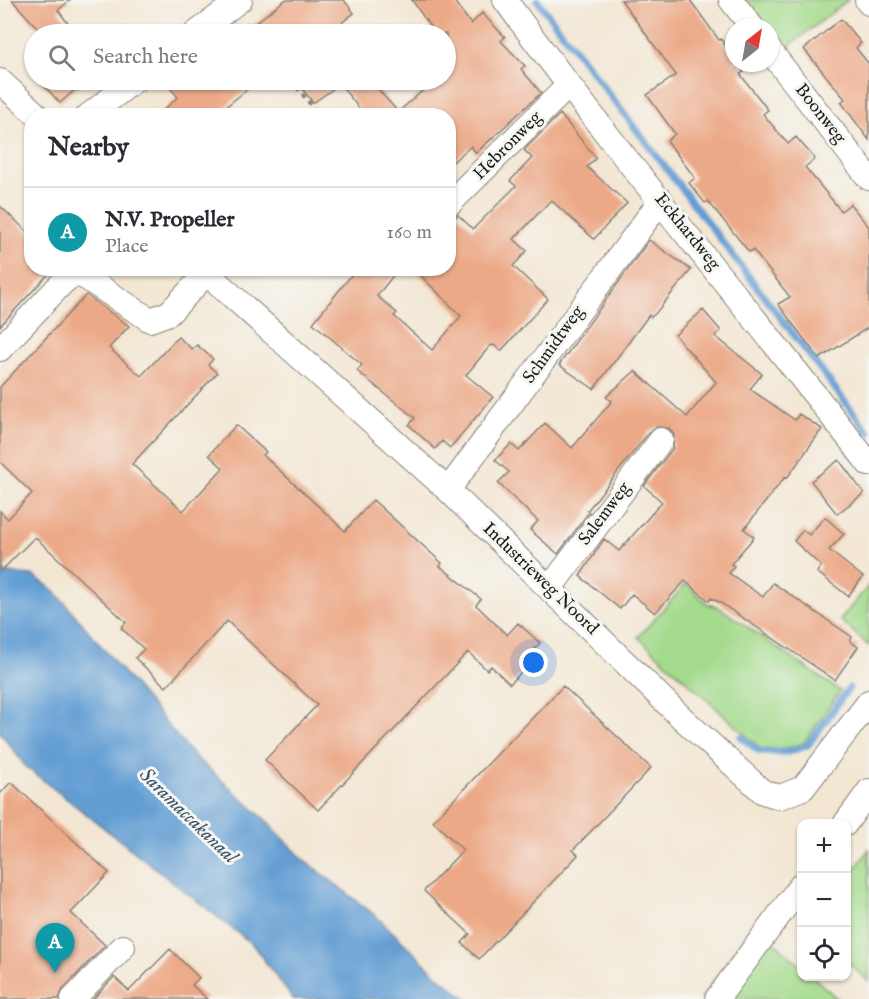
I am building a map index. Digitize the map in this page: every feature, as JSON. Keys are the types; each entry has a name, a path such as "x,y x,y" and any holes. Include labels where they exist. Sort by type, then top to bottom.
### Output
{"street":[{"path":"208,24 240,0"},
{"name":"Eckhardweg","path":"505,0 568,86 766,330 869,464"},
{"path":"731,0 745,18"},
{"name":"Boonweg","path":"779,63 869,178"},
{"path":"0,81 29,108"},
{"name":"Hebronweg","path":"456,197 568,86"},
{"path":"98,108 122,90"},
{"name":"Schmidtweg","path":"448,490 661,200"},
{"path":"0,349 63,282 72,276"},
{"path":"83,276 150,320 170,312 199,276"},
{"name":"Industrieweg Noord","path":"209,276 448,490 690,725 771,796 789,795 803,788 869,702"},
{"name":"Salemweg","path":"550,588 661,440"},
{"path":"849,819 869,791"},
{"path":"717,999 797,890"},
{"path":"73,999 123,946"}],"path":[{"path":"299,90 314,108"}],"green space":[{"path":"745,0 848,0 784,50 779,44 779,18 759,18"},
{"path":"686,584 708,604 720,608 840,691 804,743 785,749 761,749 638,637"},
{"path":"869,585 869,646 840,620"},
{"path":"869,849 869,982 851,965 851,875"},
{"path":"754,923 797,962 797,981 818,981 838,999 701,999"}],"water":[{"name":"Saramaccakanaal","path":"0,568 7,573 32,575 54,590 191,753 266,820 301,857 376,916 437,975 467,999 293,999 252,944 26,767 0,732"}],"building":[{"path":"12,0 70,0 58,10 68,24 34,24"},
{"path":"285,0 344,0 354,13 340,24 254,24"},
{"path":"412,0 453,0 471,24 482,13 505,37 501,41 525,66 521,69 541,93 476,153 471,146 456,159 456,108 403,108 424,90 456,90 456,24 428,24"},
{"path":"621,0 690,0 725,45 725,72 744,72 740,74 768,110 763,114 788,144 796,137 815,159 805,167 841,211 850,204 869,227 869,327 819,359 778,304 790,297 753,250 749,252 708,201 705,203 689,183 695,178 667,141 675,134 647,95 676,75"},
{"path":"841,19 861,43 856,48 869,64 869,140 841,102 845,99 804,49"},
{"path":"48,90 75,90 60,103"},
{"path":"172,90 246,90 224,108 166,108 178,97"},
{"path":"303,90 331,90 313,103"},
{"path":"345,90 379,90 394,108 359,108"},
{"path":"560,114 596,158 587,167 627,203 594,239 551,200 514,239 527,251 513,266 548,299 501,351 494,345 490,346 466,375 493,397 450,448 442,441 435,449 409,425 415,418 357,371 362,365 313,323 351,276 393,276 377,296 397,313 394,316 432,350 461,316 421,276 456,276 456,217 458,215 473,229 516,186 510,181 532,158 524,150"},
{"path":"0,206 24,228 24,276 47,276 0,326"},
{"path":"649,240 691,270 655,314 651,317 649,315 594,389 559,365"},
{"path":"86,295 129,326 109,348 141,376 178,337 192,349 197,345 213,359 208,365 217,373 132,464 183,511 223,468 209,455 236,425 266,452 263,455 345,531 373,500 442,563 440,566 481,599 476,605 507,635 518,623 540,643 529,655 534,659 510,684 491,666 487,670 468,652 318,810 265,760 317,705 227,621 166,687 135,658 144,649 121,628 126,622 35,537 0,572 0,511 8,519 32,493 0,462 0,387"},
{"path":"703,310 721,331 715,336 762,374 750,389 795,420 799,414 822,429 787,478 785,477 744,529 754,537 731,564 734,566 729,573 763,597 773,583 852,637 850,641 858,647 835,680 719,602 711,598 709,601 685,581 655,613 632,594 620,609 580,576 604,539 619,551 662,502 644,486 673,448 674,435 669,428 656,427 650,431 587,511 589,512 558,554 530,530 538,521 498,483 509,472 495,460 511,444 519,451 545,423 572,448 612,401 606,397 635,371 687,417 716,382 675,335"},
{"path":"839,460 864,493 837,514 811,481"},
{"path":"825,517 844,534 829,550 863,577 848,596 817,572 821,566 794,541 803,530 809,535"},
{"path":"563,686 651,768 573,850 578,855 479,959 462,943 470,934 424,891 463,850 433,821"},
{"path":"11,782 109,873 71,913 105,945 63,989 59,999 0,999 0,794"},
{"path":"170,949 199,978 192,985 207,999 93,999 114,977 129,991"}],"waterway":[{"path":"537,0 869,433"},
{"path":"741,737 759,751 789,752 808,745 849,688"}],"place":[{"name":"N.V. Propeller","path":"55,973"}]}
